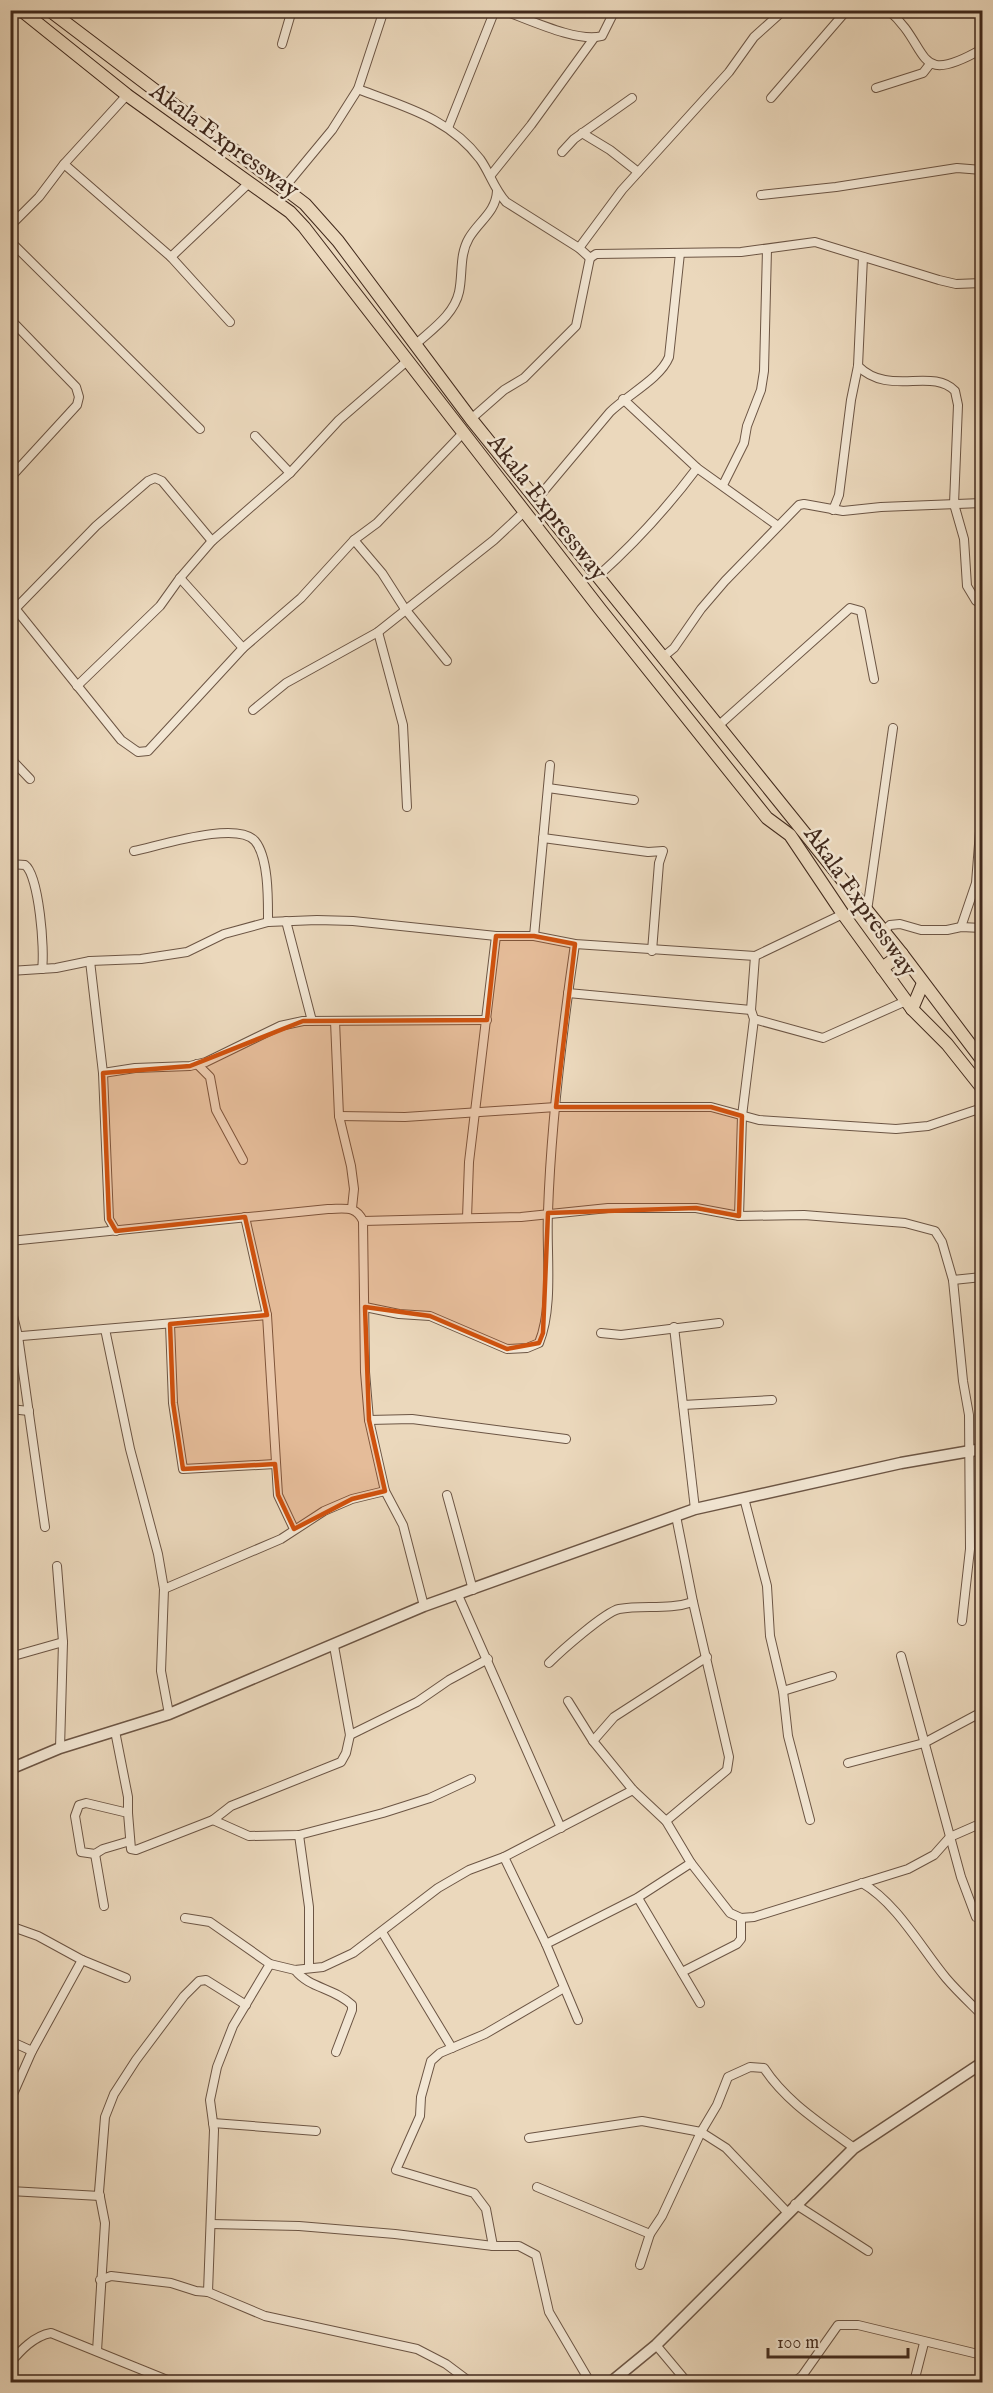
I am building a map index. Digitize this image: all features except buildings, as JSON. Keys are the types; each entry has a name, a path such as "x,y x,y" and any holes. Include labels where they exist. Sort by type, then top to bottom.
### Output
{"main road":[{"name":"Akala Expressway","path":"21,10 127,95 290,212 304,227 463,433 767,818 790,835 843,914 909,1005 947,1044 982,1088"},
{"name":"Akala Expressway","path":"49,10 305,204 338,241 471,419 902,954 982,1060"},
{"path":"494,472 508,463"},
{"path":"882,968 902,954"},
{"path":"909,1005 923,983"}],"street":[{"path":"282,44 291,10"},
{"path":"284,188 332,130 358,89 384,10"},
{"path":"448,128 495,10"},
{"path":"502,10 569,33 594,38 602,36 615,10"},
{"path":"579,248 638,172 729,72 754,38 784,10"},
{"path":"771,98 847,10"},
{"path":"888,10 905,28 930,64 938,67 953,65 982,49"},
{"path":"490,175 531,125 594,38"},
{"path":"876,88 922,73 930,64"},
{"path":"358,89 435,119 448,128 473,152 506,202 579,248 590,258"},
{"path":"10,226 39,197 64,164 127,95"},
{"path":"562,152 582,133 632,98"},
{"path":"582,133 610,150 638,172"},
{"path":"64,164 171,257 230,322"},
{"path":"761,195 836,187 957,168 982,170"},
{"path":"171,257 250,182"},
{"path":"415,345 448,315 459,292 461,264 468,240 496,203 497,191"},
{"path":"10,241 200,429"},
{"path":"471,419 504,390 524,378 576,326 590,258 596,254 767,249 815,242 956,284 982,283"},
{"path":"723,485 741,452 747,426 761,390 764,371 767,249"},
{"path":"537,499 623,399 660,371 669,357 680,253"},
{"path":"833,510 839,495 851,400 858,366 863,257"},
{"path":"10,333 14,322 76,387 79,397 76,405 10,478"},
{"path":"77,686 160,606 180,578 212,541 290,473 339,420 407,361"},
{"path":"858,366 870,376 883,380 900,383 940,381 955,391 958,405 954,504 964,539 967,586 976,601 982,603"},
{"path":"623,399 697,468 778,526"},
{"path":"212,541 162,481 155,478 148,481 96,526 13,605 121,740 138,752 148,751 243,648 301,598 354,540 377,523 463,433"},
{"path":"255,436 290,473"},
{"path":"597,576 661,514 697,468"},
{"path":"663,657 674,648 701,609 725,581 799,505 833,510 982,503"},
{"path":"253,710 286,683 378,632 494,540 525,511"},
{"path":"354,540 447,661"},
{"path":"180,578 243,648"},
{"path":"718,726 850,608 861,610 874,679"},
{"path":"378,632 403,725 407,807"},
{"path":"867,912 893,728"},
{"path":"10,758 30,779"},
{"path":"534,936 550,765"},
{"path":"548,788 634,800"},
{"path":"961,927 976,883 982,806"},
{"path":"134,851 221,832 247,835 256,842 264,864 267,880 268,922"},
{"path":"543,838 648,852 663,851 659,863 652,951"},
{"path":"10,864 25,865 32,873 43,932 45,954 42,969"},
{"path":"10,971 141,959 188,952 224,934 268,922 286,921 353,921 496,936 534,936 574,944 652,951 755,956 843,914"},
{"path":"286,921 312,1021"},
{"path":"883,931 890,925 900,924 921,930 982,928"},
{"path":"467,1218 470,1162 496,936"},
{"path":"365,1307 399,1314 430,1316 507,1349 527,1348 538,1343 543,1334 549,1271 548,1213 556,1107 574,944"},
{"path":"740,1216 742,1129 753,1015 755,956"},
{"path":"90,962 103,1073 109,1219 116,1231"},
{"path":"568,993 753,1015 823,1038 909,1005"},
{"path":"103,1073 197,1064 280,1026 312,1021 487,1020"},
{"path":"336,1021 339,1116 351,1166 354,1189 352,1208"},
{"path":"197,1064 210,1077 216,1110 243,1160"},
{"path":"339,1116 405,1117 556,1107 711,1107 759,1120 896,1130 928,1126 982,1108"},
{"path":"10,1241 291,1211 352,1208 357,1211 363,1221 365,1372 369,1420 385,1491 403,1525 424,1606"},
{"path":"363,1221 521,1217 608,1208 696,1208 740,1216 804,1215 905,1222 923,1226 935,1232 942,1242 953,1280 963,1381 969,1415 970,1549 963,1621"},
{"path":"245,1217 267,1315 278,1495 294,1529"},
{"path":"98,1233 109,1219"},
{"path":"953,1280 982,1277"},
{"path":"10,1304 29,1411 45,1527"},
{"path":"14,1336 267,1315"},
{"path":"601,1333 621,1335 719,1323"},
{"path":"170,1324 173,1403 183,1469 275,1464"},
{"path":"674,1327 695,1509"},
{"path":"105,1329 130,1449 158,1554 164,1589 161,1671 169,1714"},
{"path":"683,1405 772,1400"},
{"path":"10,1409 29,1411"},
{"path":"369,1420 412,1419 566,1439"},
{"path":"10,1769 60,1749 169,1714 424,1606 695,1509 982,1449"},
{"path":"164,1589 281,1539 324,1511 352,1498 385,1491"},
{"path":"447,1495 473,1590"},
{"path":"744,1498 767,1586 770,1636 783,1690 788,1736 810,1820"},
{"path":"666,1821 728,1770 729,1757 693,1602 676,1516"},
{"path":"57,1566 63,1642 60,1749"},
{"path":"459,1595 561,1828"},
{"path":"549,1663 563,1649 616,1610 656,1606 677,1607 693,1602"},
{"path":"10,1657 63,1642"},
{"path":"115,1731 128,1797 131,1849 136,1850 213,1820 231,1806 341,1762 346,1753 350,1735 334,1646"},
{"path":"901,1656 961,1877 976,1917"},
{"path":"593,1741 615,1717 707,1657"},
{"path":"350,1735 417,1702 449,1680 488,1659"},
{"path":"783,1690 832,1676"},
{"path":"568,1701 593,1741 633,1790 666,1821 691,1863 730,1913 741,1918 754,1917 916,1864 934,1855 950,1837 982,1823"},
{"path":"848,1764 924,1743 982,1712"},
{"path":"213,1820 249,1836 299,1835 430,1798 471,1779"},
{"path":"185,1918 210,1922 270,1964 295,1970 313,1968 353,1953 438,1888 469,1870 504,1857 633,1790"},
{"path":"128,1813 86,1803 80,1805 75,1816 81,1852 95,1854 103,1849 130,1841"},
{"path":"299,1835 309,1907 313,1968 321,1986"},
{"path":"95,1854 104,1906"},
{"path":"504,1857 546,1944 578,2020"},
{"path":"546,1944 638,1898 691,1863"},
{"path":"862,1883 872,1889 906,1925 946,1978 982,2015"},
{"path":"638,1898 700,2003"},
{"path":"682,1972 737,1944 741,1939 741,1918"},
{"path":"10,1926 38,1936 82,1960 126,1978"},
{"path":"382,1932 452,2048"},
{"path":"10,2101 32,2051 82,1960"},
{"path":"208,2292 213,2122 210,2100 218,2067 234,2026 270,1964"},
{"path":"295,1970 302,1978 332,1990 352,2005 336,2052"},
{"path":"97,2350 105,2223 100,2196 102,2133 114,2094 136,2060 184,1996 199,1981 206,1980 246,2005"},
{"path":"493,2246 486,2209 474,2193 396,2170 420,2116 421,2097 431,2061 440,2053 485,2034 564,1988"},
{"path":"10,2041 32,2051"},
{"path":"611,2382 656,2344 854,2148 982,2063"},
{"path":"640,2265 650,2234 662,2216 701,2132 717,2105 728,2077 750,2067 764,2068 775,2086 854,2148"},
{"path":"529,2138 642,2121 701,2132 726,2148 787,2212"},
{"path":"213,2122 316,2131"},
{"path":"537,2187 650,2234"},
{"path":"10,2191 100,2196"},
{"path":"795,2204 868,2251"},
{"path":"211,2224 310,2227 395,2234 493,2246 519,2246 536,2255 549,2312 590,2382"},
{"path":"100,2280 111,2276 171,2283 195,2292 208,2292 265,2316 417,2349 446,2364 470,2382"},
{"path":"794,2382 802,2376 838,2325 858,2325 924,2343 982,2355"},
{"path":"10,2363 21,2349 42,2334 51,2333 172,2382"},
{"path":"914,2382 924,2343"},
{"path":"656,2344 687,2382"},
{"path":"10,2348 21,2349"}],"highlighted area":[{"path":"496,936 534,936 575,944 556,1107 711,1107 742,1116 739,1216 696,1208 548,1213 543,1333 539,1343 507,1349 430,1316 365,1307 369,1420 385,1491 352,1499 294,1529 278,1495 275,1464 183,1469 173,1403 170,1324 267,1315 245,1217 116,1231 109,1219 103,1073 190,1066 303,1021 487,1020"}]}
